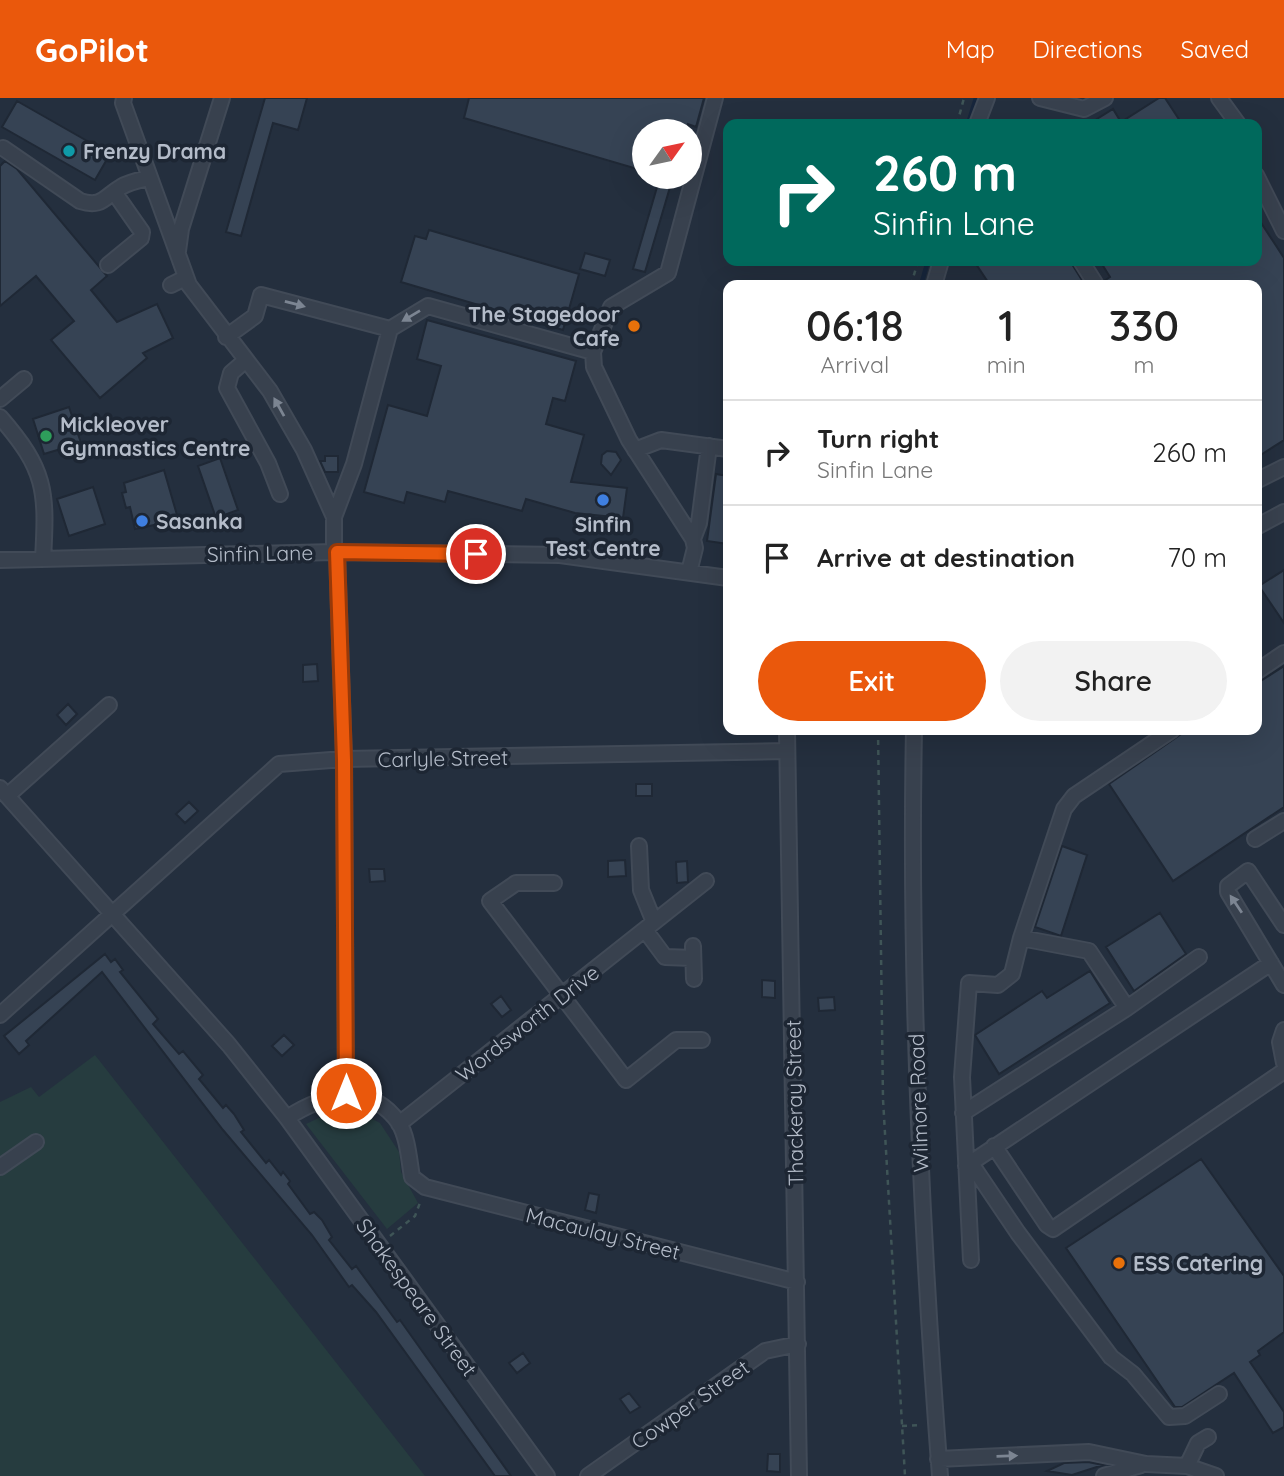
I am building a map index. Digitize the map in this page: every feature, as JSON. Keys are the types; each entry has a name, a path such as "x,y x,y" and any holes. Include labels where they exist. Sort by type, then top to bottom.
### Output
{"street":[{"path":"124,98 123,103 178,258"},
{"path":"222,98 181,229 178,281 270,391 304,450 334,517 344,760 346,1093"},
{"path":"689,572 695,548 693,539 635,450 594,367 593,352 611,307 668,273 715,98"},
{"path":"979,119 987,98"},
{"path":"1040,98 1084,108 1105,98"},
{"path":"1219,98 1234,119"},
{"path":"3,148 80,201 98,204 125,185 149,178"},
{"path":"1262,187 1284,231"},
{"path":"108,265 141,238 142,232 114,192"},
{"path":"226,337 255,316 261,295 390,329"},
{"path":"334,517 354,464 390,329 428,306 593,352"},
{"path":"246,360 231,373 228,388 268,463 280,494"},
{"path":"0,399 24,379"},
{"path":"0,417 22,443 41,480 46,513 43,559"},
{"path":"635,450 662,440 723,448"},
{"path":"693,539 699,523 709,446"},
{"path":"1262,478 1284,467"},
{"path":"1262,524 1284,512"},
{"name":"Sinfin Lane","path":"0,559 336,552 559,555 723,577"},
{"path":"1262,668 1284,653"},
{"path":"3,792 108,705"},
{"name":"Thackeray Street","path":"787,735 799,1476"},
{"name":"Wilmore Road","path":"914,735 914,1030 926,1291 940,1476"},
{"path":"971,1260 962,1077 969,984 998,985 1012,974 1021,937 1064,808 1074,796 1164,735"},
{"name":"Carlyle Street","path":"0,1015 279,764 344,760 787,751"},
{"name":"Shakespeare Street","path":"3,792 114,912 229,1045 286,1118 547,1476"},
{"path":"1255,839 1284,821"},
{"path":"639,846 641,890 650,926 665,957 693,952 694,979"},
{"path":"1284,925 1248,871 1228,886 1228,892 1284,985"},
{"name":"Wordsworth Drive","path":"399,1124 706,881"},
{"path":"554,883 516,883 490,901 626,1080 677,1040 702,1040"},
{"path":"1021,937 1089,951 1127,1008"},
{"path":"964,1113 1127,1008 1199,957"},
{"path":"968,1164 1270,963"},
{"path":"1284,1030 1280,1042 1284,1063"},
{"path":"994,1146 1046,1225 1053,1229 1284,1071"},
{"path":"286,1118 311,1102 346,1093 378,1104 399,1124"},
{"name":"Macaulay Street","path":"399,1124 407,1145 412,1177 425,1188 797,1282"},
{"path":"1,1169 36,1142"},
{"path":"968,1164 1111,1357 1133,1374 1162,1410 1169,1416 1185,1416 1219,1394"},
{"name":"Cowper Street","path":"588,1476 765,1351 798,1344"},
{"path":"1187,1466 1198,1443 1209,1437"},
{"path":"938,1459 1090,1452 1146,1464 1187,1466 1216,1476"},
{"path":"1104,1476 1146,1464"}],"path":[{"path":"958,119 964,98"},
{"path":"878,735 883,1099 905,1476"},
{"path":"379,1245 415,1216 425,1188"}],"green space":[{"path":"95,1055 425,1476 0,1476 0,1102 31,1087 39,1097"},
{"path":"346,1105 380,1123 399,1152 401,1172 418,1203 387,1229 306,1124"}],"building":[{"path":"265,98 307,98 298,130 273,123 241,236 226,232"},
{"path":"469,98 704,98 698,119 632,119 632,167 464,118"},
{"path":"1159,98 1165,98 1179,119 1126,119"},
{"path":"17,101 110,154 95,180 2,127"},
{"path":"1113,109 1119,119 1097,119"},
{"path":"5,161 17,169 107,276 91,290 117,322 157,304 173,338 143,353 147,358 100,398 51,340 74,321 36,276 0,306 0,166"},
{"path":"656,189 669,189 645,272 633,269"},
{"path":"1262,224 1284,258 1284,440 1262,454 1262,280 1106,280 1110,277 1103,266 1262,266"},
{"path":"429,230 579,274 563,330 401,282 415,236 426,239"},
{"path":"585,253 610,260 605,276 580,269"},
{"path":"977,266 1073,266 1082,280 987,280"},
{"path":"427,320 576,361 565,401 553,398 546,424 584,435 571,482 627,488 623,518 575,513 526,499 522,511 448,491 445,502 407,492 404,503 364,492 388,405 427,416 441,366 417,359"},
{"path":"69,407 81,443 44,454 33,419"},
{"path":"607,451 616,452 621,460 611,475 601,464 602,455"},
{"path":"325,456 338,456 338,472 325,472 320,461 325,461"},
{"path":"220,458 238,510 216,518 198,466"},
{"path":"164,470 179,522 135,529 130,507 126,508 122,493 126,492 124,483"},
{"path":"716,474 723,475 723,543 707,541"},
{"path":"93,487 105,524 69,536 57,499"},
{"path":"1284,570 1284,623 1262,590 1262,584"},
{"path":"317,664 318,681 303,682 303,665"},
{"path":"1284,666 1284,807 1173,881 1109,784 1180,735 1262,735 1262,680"},
{"path":"68,704 77,714 66,725 57,715"},
{"path":"636,784 652,784 652,796 636,796"},
{"path":"189,802 198,811 185,823 176,814"},
{"path":"1062,846 1087,855 1061,936 1035,927"},
{"path":"625,860 626,876 608,877 608,861"},
{"path":"687,861 688,882 677,883 676,862"},
{"path":"369,869 384,869 385,881 370,882"},
{"path":"1160,913 1186,954 1134,991 1106,947"},
{"path":"105,954 111,962 115,959 123,970 120,972 158,1019 153,1024 179,1054 183,1051 203,1075 199,1079 223,1108 226,1105 234,1114 244,1130 241,1132 266,1163 269,1160 281,1175 283,1172 290,1181 288,1184 310,1214 314,1212 322,1220 332,1237 329,1240 352,1269 356,1266 397,1322 400,1320 511,1476 495,1476 376,1312 352,1285 349,1287 312,1235 223,1130 102,972 26,1041 29,1045 19,1054 4,1036"},
{"path":"1090,971 1110,1003 999,1074 975,1035 1042,991 1047,998"},
{"path":"762,980 775,981 775,998 762,997"},
{"path":"501,996 511,1010 502,1017 491,1004"},
{"path":"834,997 835,1010 819,1011 818,998"},
{"path":"284,1035 294,1045 282,1056 272,1046"},
{"path":"1201,1159 1284,1276 1284,1332 1258,1351 1260,1355 1250,1362 1284,1412 1284,1427 1273,1433 1234,1373 1182,1407 1175,1407 1066,1248"},
{"path":"589,1193 599,1195 596,1213 585,1210"},
{"path":"523,1353 530,1363 517,1373 509,1363"},
{"path":"629,1393 640,1407 630,1413 620,1399"},
{"path":"768,1454 780,1454 780,1472 767,1471"},
{"path":"1088,1462 1103,1465 1072,1475 1047,1471 1064,1463"}],"waterway":[{"path":"970,119 976,98"},
{"path":"922,280 927,266"}],"place":[{"name":"Frenzy Drama","path":"69,151"},
{"name":"The Stagedoor Cafe","path":"634,326"},
{"name":"Mickleover Gymnastics Centre","path":"46,436"},
{"name":"Sinfin Test Centre","path":"603,500"},
{"name":"Sasanka","path":"142,521"},
{"name":"ESS Catering","path":"1119,1263"}],"route":[{"path":"346,1093 344,760 337,552 476,554"}]}
